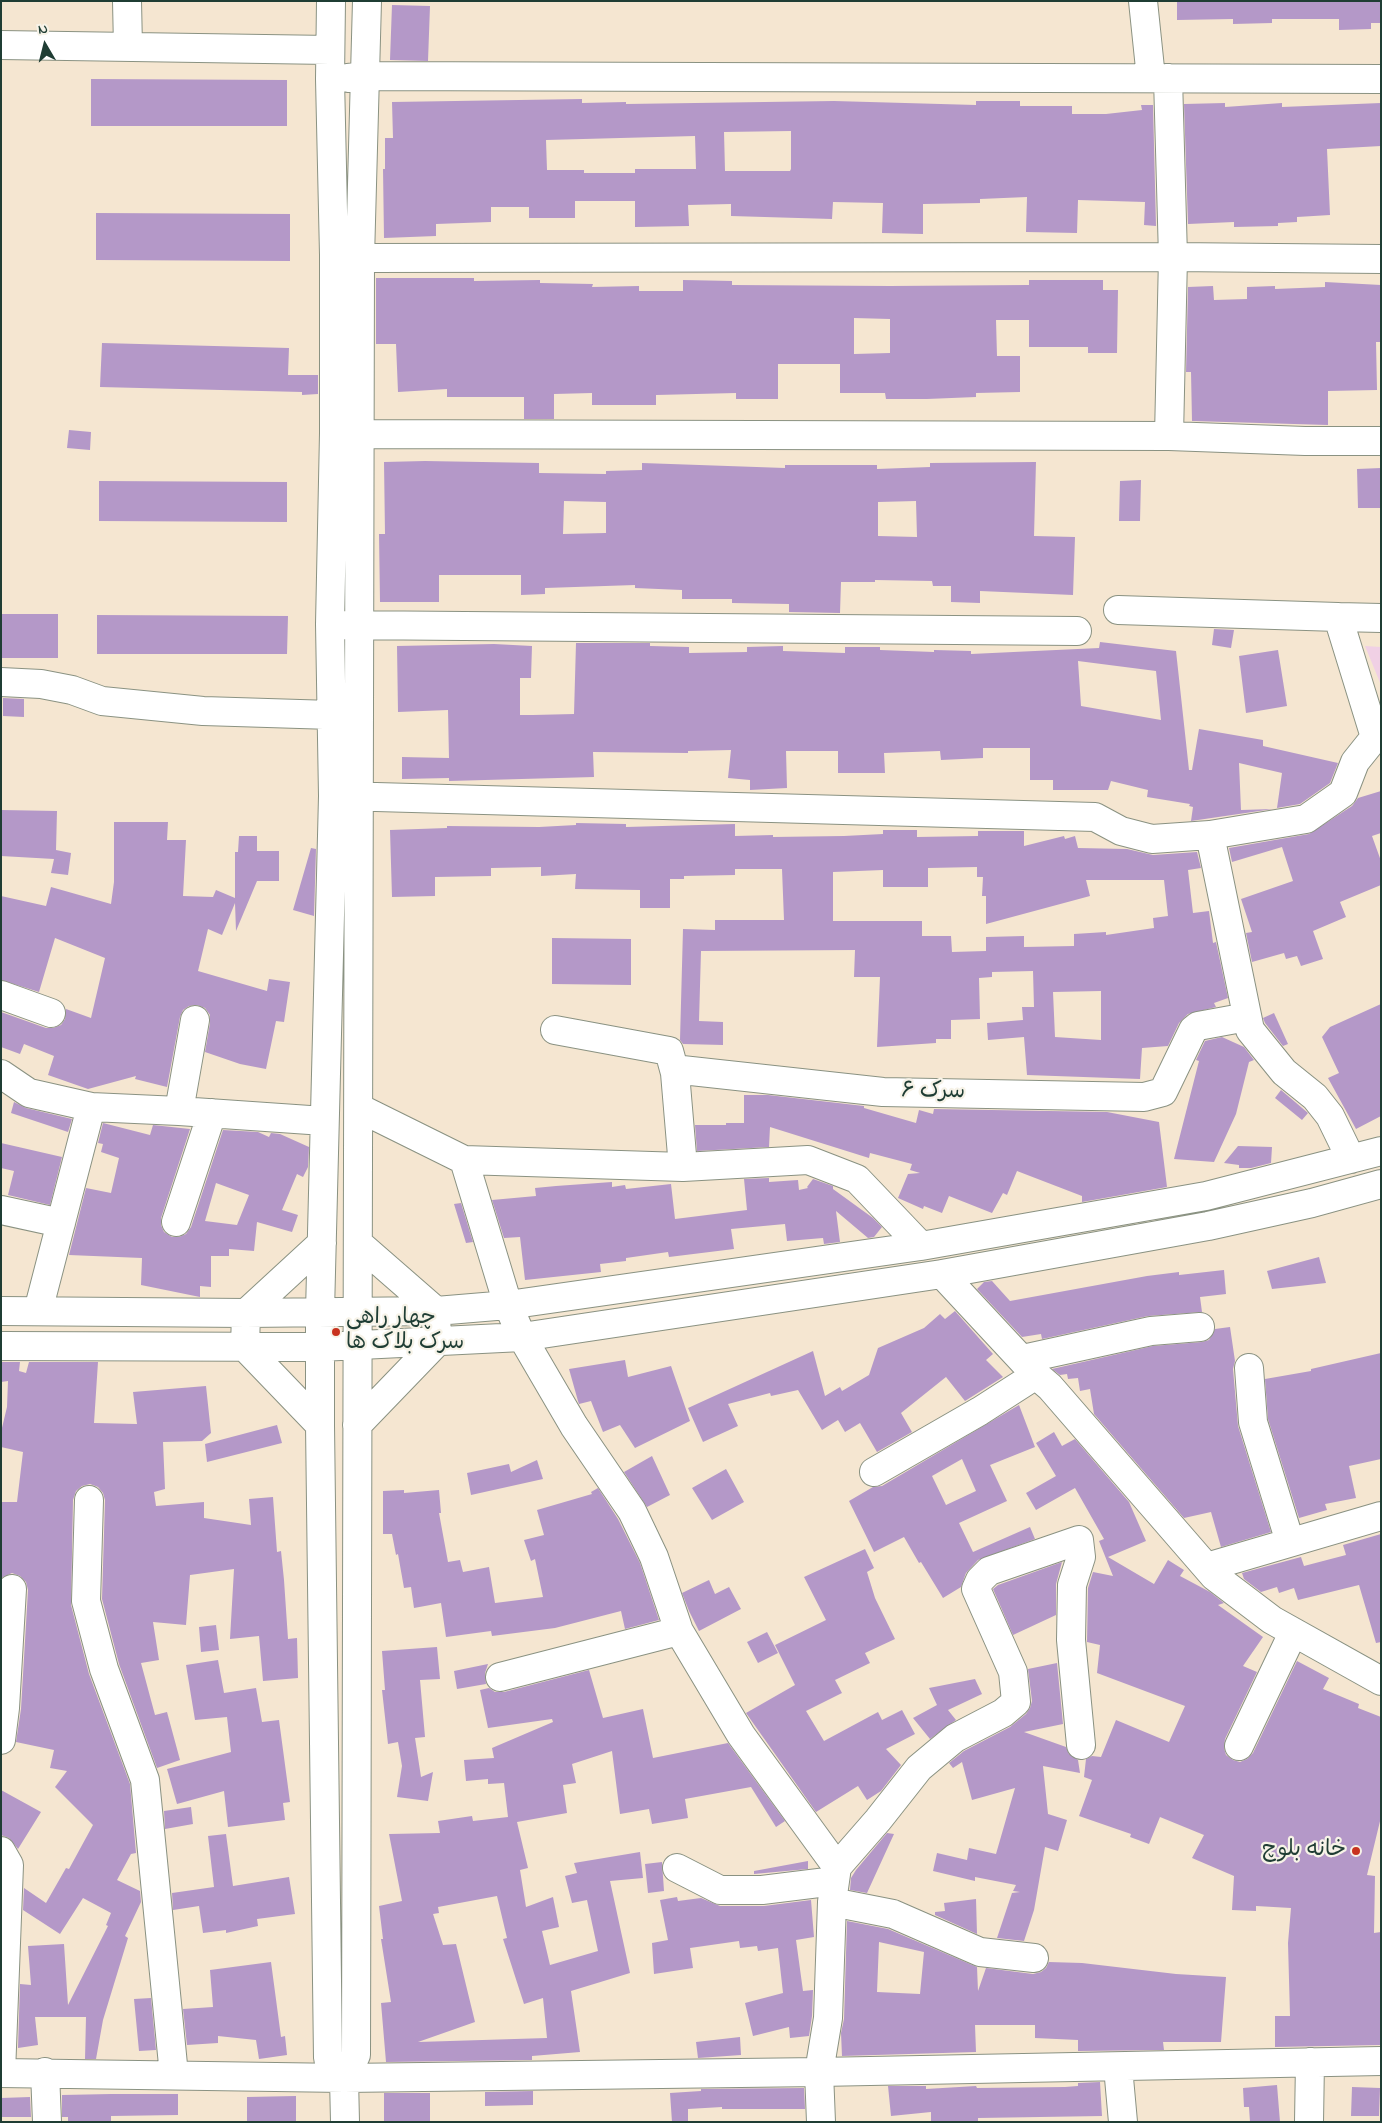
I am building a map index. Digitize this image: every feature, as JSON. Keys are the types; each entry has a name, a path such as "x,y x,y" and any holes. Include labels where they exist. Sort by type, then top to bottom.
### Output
{"street":[{"path":"127,1 128,47"},
{"path":"331,1 330,79 347,257 347,434 359,626 345,796 324,1122 320,1312 328,2058 344,2078"},
{"path":"347,257 366,76 367,1"},
{"path":"1144,1 1160,78 1173,257 1169,436"},
{"path":"1,45 330,50"},
{"path":"330,79 366,76 1381,80"},
{"path":"347,257 1173,257 1381,259"},
{"path":"347,434 1169,436 1305,441 1381,441"},
{"path":"345,2122 344,2078 356,2055 359,1108 345,796 332,715 330,624 347,434"},
{"path":"1118,610 1381,618"},
{"path":"345,796 1095,817 1120,830 1152,839 1210,835 1306,819 1344,793 1355,762 1378,747 1338,617"},
{"path":"330,624 359,626 1077,630"},
{"path":"1,682 49,685 102,700 193,710 332,715"},
{"path":"1210,835 1250,1030 1284,1072 1315,1097 1330,1116 1351,1159"},
{"path":"1,995 51,1013"},
{"name":"سرک ۶","path":"675,1073 682,1070 883,1092 1144,1097 1163,1092 1193,1030 1198,1026 1247,1017"},
{"path":"179,1111 195,1020"},
{"path":"555,1030 669,1051 675,1073 683,1167"},
{"path":"1,1074 29,1093 91,1107 212,1113 324,1122"},
{"path":"38,1310 91,1107"},
{"path":"359,1108 464,1160 683,1167 808,1160 858,1179 921,1246"},
{"path":"176,1222 212,1113"},
{"path":"1,1311 357,1312 436,1311 508,1305 921,1246 1206,1196 1381,1151"},
{"path":"464,1160 508,1305 522,1337 574,1426 632,1512 654,1557 679,1631 741,1735 835,1884 893,1914 980,1952 1034,1958"},
{"path":"1,1346 320,1347 522,1337 942,1274 1208,1226 1312,1203 1381,1184"},
{"path":"1,1210 61,1223"},
{"path":"320,1425 245,1347 246,1313 322,1242"},
{"path":"358,1243 436,1311 437,1342 358,1425"},
{"path":"942,1274 1050,1387 1214,1576 1272,1620 1381,1681"},
{"path":"874,1472 980,1411 1029,1367 1151,1331 1200,1327"},
{"path":"1249,1368 1253,1422 1290,1542"},
{"path":"88,1500 86,1601 104,1670 145,1780 174,2076"},
{"path":"1206,1567 1381,1516"},
{"path":"821,2122 819,2072 828,2018 835,1884 878,1820 919,1768 955,1738 1003,1713 1016,1702 1013,1672 976,1589 980,1580 989,1571 1029,1559 1079,1540 1082,1557 1072,1585 1071,1640 1081,1745"},
{"path":"1,1740 5,1708 12,1589"},
{"path":"500,1677 679,1631"},
{"path":"1239,1746 1293,1633"},
{"path":"1,1850 9,1864 1,2073 45,2072 344,2078 819,2072 1381,2061"},
{"path":"677,1868 720,1890 762,1890 835,1884"},
{"path":"1309,2122 1310,2062"},
{"path":"1118,2067 1123,2122"},
{"path":"45,2072 47,2122"}],"shaded area":[{"path":"1365,646 1381,647 1381,685"}],"building":[{"path":"1177,1 1381,1 1381,23 1371,23 1371,29 1339,30 1339,19 1272,19 1272,23 1233,24 1233,19 1177,20"},
{"path":"392,5 430,6 428,61 390,60"},
{"path":"91,79 287,80 287,126 91,126"},
{"path":"582,99 582,103 626,102 626,104 834,101 976,105 976,101 1020,101 1020,106 1072,106 1072,114 1106,114 1142,110 1141,105 1153,105 1156,226 1144,225 1145,202 1078,200 1077,233 1026,232 1027,197 980,199 980,203 923,204 923,234 882,233 883,203 833,202 832,219 731,216 731,204 688,205 689,226 635,227 635,201 575,201 575,218 529,218 529,207 491,207 491,222 436,224 436,236 384,238 383,169 385,169 385,138 393,138 392,102","holes":["791,131 790,171 725,171 724,132","695,136 696,169 635,169 635,173 584,173 584,170 547,170 546,140"]},
{"path":"1225,103 1225,107 1282,103 1282,107 1381,103 1381,146 1327,149 1330,215 1297,217 1297,222 1278,223 1278,226 1234,227 1234,222 1188,224 1184,104"},
{"path":"96,213 290,214 290,261 96,260"},
{"path":"376,278 474,278 474,281 540,280 540,283 593,284 592,287 639,286 639,291 683,291 683,280 732,281 732,285 890,286 1029,285 1029,280 1103,280 1103,290 1118,290 1117,353 1088,353 1088,347 1029,347 1029,320 996,320 997,356 1020,356 1020,392 976,393 976,397 886,399 885,393 840,393 840,364 778,364 778,399 736,399 736,393 656,395 656,405 592,405 592,393 554,394 554,419 524,419 524,397 447,397 447,389 398,392 396,344 376,344","holes":["854,318 890,319 890,353 854,354"]},
{"path":"1325,282 1381,285 1381,342 1376,342 1377,390 1328,391 1328,425 1192,421 1191,372 1186,372 1188,287 1213,286 1214,300 1247,299 1247,287 1275,286 1275,289 1325,287"},
{"path":"102,343 289,348 288,375 318,375 318,394 302,395 302,392 100,387"},
{"path":"69,430 91,432 90,450 67,448"},
{"path":"384,462 539,463 539,473 606,474 606,471 642,470 642,463 785,468 785,465 877,465 877,469 930,467 930,463 1036,462 1034,536 1075,537 1073,595 980,591 980,603 951,602 951,586 933,586 932,581 875,580 875,582 841,582 840,613 789,612 789,604 732,603 732,599 682,599 682,590 635,588 635,585 545,588 545,594 521,595 521,575 439,575 439,602 380,602 379,534 385,534","holes":["564,501 606,502 606,533 563,534","916,501 917,537 878,536 878,502"]},
{"path":"1381,468 1381,508 1358,508 1357,469"},
{"path":"1141,480 1140,521 1119,521 1120,481"},
{"path":"99,481 287,482 287,522 99,521"},
{"path":"1,614 58,614 58,658 1,658"},
{"path":"97,615 288,616 287,654 97,654"},
{"path":"1214,629 1234,630 1231,648 1212,645"},
{"path":"1100,642 1176,651 1189,770 1192,770 1199,729 1263,740 1263,746 1338,763 1330,783 1300,804 1277,808 1282,773 1239,763 1241,810 1273,809 1191,821 1193,807 1189,806 1190,804 1147,797 1148,790 1111,781 1108,790 1053,790 1053,780 1030,780 1030,748 983,748 983,758 941,760 940,751 884,753 885,773 838,773 838,751 786,751 787,788 750,790 750,780 728,778 731,750 688,751 688,753 593,752 594,777 449,781 449,778 402,779 402,757 449,758 448,710 398,712 397,646 494,644 532,646 531,678 520,678 520,715 574,714 576,643 650,643 650,646 689,647 689,653 747,652 747,647 783,646 783,651 845,653 845,647 880,647 880,650 971,651 971,654 1099,648","holes":["1078,661 1156,671 1161,720 1081,706"]},
{"path":"1278,650 1287,706 1246,713 1239,656"},
{"path":"3,698 24,699 24,717 3,716"},
{"path":"1381,791 1381,833 1372,836 1381,861 1381,885 1340,902 1346,917 1313,931 1323,959 1301,966 1297,956 1286,959 1284,953 1252,962 1246,933 1252,932 1241,899 1293,881 1282,847 1232,862 1229,848 1309,834 1352,806 1358,798"},
{"path":"1,810 57,811 56,850 71,853 68,875 51,873 54,859 1,856"},
{"path":"114,822 168,822 167,840 186,840 183,896 213,897 216,890 235,898 235,852 238,852 239,836 257,836 257,851 279,851 279,881 257,881 236,931 235,903 222,935 208,929 198,971 267,991 269,979 290,982 284,1022 276,1021 266,1069 240,1064 205,1052 210,1015 205,1008 197,1005 189,1006 183,1010 180,1017 167,1087 135,1079 136,1076 88,1089 48,1075 54,1056 24,1044 20,1054 1,1047 1,1012 46,1028 61,1025 65,1019 66,1009 91,1018 105,958 55,938 39,992 1,980 1,896 46,906 51,887 111,904 114,882"},
{"path":"576,823 626,824 626,827 735,824 735,836 773,835 773,837 883,834 883,830 917,830 917,837 978,836 978,831 1024,831 1024,846 1064,836 1065,839 1075,836 1078,848 1127,849 1153,855 1197,852 1201,868 1188,870 1193,913 1209,911 1213,943 1216,942 1228,998 1214,1003 1216,1007 1188,1014 1179,1023 1168,1046 1142,1048 1140,1079 1027,1075 1024,1037 988,1040 987,1023 1023,1020 1022,1007 1034,1007 1033,971 992,972 992,977 979,978 980,1019 951,1020 951,1039 936,1039 936,1043 877,1047 880,977 854,977 855,950 701,951 699,1021 723,1022 723,1045 683,1044 680,1040 683,929 715,930 715,920 784,920 782,869 735,869 735,875 684,876 684,879 670,879 670,908 640,908 640,890 575,889 576,874 541,876 541,867 491,868 491,876 435,877 435,896 392,897 390,830 447,828 447,826 539,827 576,825","holes":["977,867 977,877 983,877 982,896 986,896 986,924 1090,896 1086,880 1164,880 1168,916 1153,918 1154,928 1106,935 1106,932 1074,934 1074,946 1024,947 1024,936 986,937 986,951 952,952 951,936 922,936 922,921 833,921 833,872 883,870 883,887 928,887 928,868","1101,991 1101,1040 1055,1037 1053,992"]},
{"path":"311,848 316,849 314,916 293,910"},
{"path":"552,938 631,939 631,985 552,984"},
{"path":"1381,1004 1381,1116 1356,1129 1328,1078 1339,1073 1322,1037 1330,1027"},
{"path":"1274,1013 1288,1044 1283,1046 1263,1018"},
{"path":"1222,1037 1244,1047 1254,1060 1249,1062 1236,1114 1214,1162 1174,1159 1199,1061 1196,1060 1205,1041"},
{"path":"1281,1090 1308,1113 1302,1120 1275,1098"},
{"path":"744,1095 768,1095 864,1106 864,1108 916,1123 919,1110 933,1114 934,1109 1107,1112 1159,1122 1167,1187 1082,1202 1082,1196 1017,1171 1007,1195 1003,1193 992,1213 949,1196 942,1213 924,1206 923,1209 898,1198 908,1174 920,1173 910,1170 912,1164 870,1153 869,1158 770,1127 769,1147 697,1151 695,1125 744,1123"},
{"path":"14,1102 26,1108 72,1119 68,1132 11,1113"},
{"path":"103,1123 150,1135 153,1125 190,1129 161,1218 164,1232 172,1237 186,1234 191,1227 223,1130 258,1132 269,1137 271,1133 280,1134 309,1147 308,1167 303,1177 297,1174 282,1210 298,1215 292,1232 257,1222 254,1251 229,1249 229,1256 211,1256 211,1287 200,1286 200,1297 141,1285 142,1258 69,1255 86,1188 111,1193 119,1158 101,1152 103,1144 98,1143","holes":["216,1183 249,1195 237,1225 205,1221"]},
{"path":"1,1143 62,1157 50,1205 8,1195 14,1171 1,1168"},
{"path":"1238,1146 1272,1147 1271,1163 1251,1168 1239,1168 1239,1165 1224,1163"},
{"path":"769,1178 769,1182 798,1180 799,1190 808,1188 813,1179 833,1186 833,1189 873,1218 882,1227 874,1237 868,1238 836,1211 840,1242 824,1244 823,1238 787,1241 785,1224 731,1229 734,1249 669,1257 668,1252 626,1258 626,1261 600,1264 601,1272 525,1280 520,1237 504,1238 492,1200 536,1196 535,1188 556,1186 612,1182 612,1187 625,1185 626,1189 671,1184 675,1219 747,1210 744,1179"},
{"path":"461,1203 473,1242 466,1243 454,1204"},
{"path":"1319,1257 1326,1283 1272,1289 1267,1271"},
{"path":"1224,1270 1226,1294 1200,1297 1202,1312 1148,1316 1042,1339 1041,1334 1022,1337 977,1289 984,1282 992,1281 1010,1301 1147,1276 1179,1272 1179,1275"},
{"path":"955,1311 993,1354 986,1360 1003,1377 965,1401 946,1377 901,1413 912,1432 877,1452 860,1423 845,1432 838,1420 822,1430 798,1390 771,1396 770,1393 728,1404 738,1426 703,1442 688,1408 813,1351 825,1396 840,1387 842,1391 869,1375 878,1348 924,1328 940,1314 945,1319"},
{"path":"1230,1327 1235,1361 1233,1369 1238,1426 1271,1532 1221,1547 1211,1512 1184,1518 1094,1414 1090,1389 1080,1391 1078,1378 1068,1379 1067,1374 1060,1375 1052,1369 1153,1346 1202,1342 1209,1340 1215,1329"},
{"path":"1381,1353 1381,1459 1349,1466 1356,1498 1325,1504 1327,1510 1299,1518 1268,1419 1265,1379 1311,1371 1311,1369"},
{"path":"625,1360 628,1377 671,1366 690,1421 635,1448 620,1425 603,1432 591,1401 579,1404 569,1369"},
{"path":"1,1362 20,1362 19,1371 26,1373 29,1362 98,1362 94,1423 137,1424 133,1392 206,1386 211,1433 202,1441 163,1442 165,1489 154,1492 156,1506 204,1502 204,1518 251,1525 249,1499 273,1497 277,1552 281,1551 288,1639 297,1638 298,1678 263,1681 259,1636 230,1639 234,1569 190,1575 186,1625 153,1622 159,1660 141,1663 155,1715 167,1712 180,1760 157,1768 119,1664 102,1599 105,1500 103,1493 98,1487 90,1484 82,1486 76,1491 73,1500 71,1605 89,1674 130,1784 136,1853 131,1854 117,1880 140,1891 141,1902 125,1936 128,1938 103,2020 96,2059 85,2059 86,2017 35,2017 38,2045 18,2048 20,1984 31,1985 28,1946 64,1944 68,2005 108,1926 106,1925 111,1913 83,1898 60,1934 23,1910 24,1888 46,1903 66,1868 69,1869 93,1825 55,1787 67,1771 50,1768 54,1750 16,1742 21,1709 28,1590 26,1582 20,1576 12,1573 1,1578 1,1502 17,1502 23,1452 1,1447 1,1432 7,1407 8,1381 1,1382"},
{"path":"1019,1405 1035,1447 990,1465 1007,1501 959,1523 973,1552 1030,1527 1035,1539 978,1560 966,1573 961,1587 943,1598 904,1537 874,1552 849,1501 873,1487 882,1486","holes":["962,1459 976,1491 946,1505 932,1476"]},
{"path":"277,1425 282,1443 207,1462 205,1444"},
{"path":"1054,1432 1062,1446 1075,1439 1129,1502 1146,1541 1108,1557 1154,1584 1168,1560 1184,1570 1180,1576 1210,1592 1224,1603 1218,1605 1263,1637 1243,1666 1257,1672 1225,1739 1224,1748 1226,1755 1240,1762 1247,1759 1253,1753 1297,1661 1329,1678 1323,1689 1359,1704 1358,1708 1381,1717 1381,1817 1367,1875 1375,1876 1374,1933 1381,1932 1381,2045 1275,2047 1275,2016 1290,2016 1288,1943 1291,1908 1256,1906 1256,1911 1232,1910 1234,1876 1192,1858 1204,1835 1160,1817 1149,1844 1130,1837 1131,1834 1079,1816 1092,1780 1084,1777 1086,1759 1092,1756 1101,1757 1116,1720 1169,1742 1185,1706 1097,1673 1100,1645 1087,1642 1088,1588 1093,1572 1113,1576 1099,1541 1104,1539 1075,1488 1036,1510 1026,1493 1056,1476 1036,1443"},
{"path":"652,1456 670,1495 647,1507 624,1472"},
{"path":"537,1460 543,1479 471,1495 467,1473 509,1464 511,1472"},
{"path":"726,1469 744,1502 712,1520 692,1488"},
{"path":"598,1488 618,1519 640,1563 659,1620 625,1629 621,1611 555,1628 492,1636 491,1631 446,1637 441,1603 414,1608 411,1587 404,1588 398,1554 396,1555 392,1534 383,1534 383,1491 404,1490 404,1493 439,1490 441,1513 439,1513 448,1562 460,1560 463,1572 489,1567 495,1603 543,1597 535,1559 531,1561 524,1540 544,1535 537,1510 592,1494 591,1492"},
{"path":"1381,1534 1381,1642 1376,1643 1359,1585 1298,1600 1294,1588 1279,1593 1277,1587 1261,1592 1244,1579 1242,1573 1301,1557 1304,1566 1346,1555 1343,1545"},
{"path":"865,1549 874,1568 867,1572 875,1598 895,1639 865,1653 870,1663 835,1680 842,1693 806,1711 824,1741 878,1712 882,1720 902,1710 915,1734 886,1749 901,1765 881,1791 867,1800 858,1786 816,1812 746,1713 795,1685 775,1645 826,1620 804,1577"},
{"path":"1062,1562 1056,1584 1056,1615 1013,1635 993,1589 998,1585"},
{"path":"709,1580 715,1594 729,1587 741,1609 699,1631 682,1593"},
{"path":"216,1625 219,1650 201,1652 199,1627"},
{"path":"767,1632 778,1653 758,1663 747,1642"},
{"path":"437,1647 440,1679 420,1680 425,1737 415,1738 421,1777 433,1772 428,1801 397,1797 402,1766 398,1742 388,1744 382,1690 385,1690 382,1651"},
{"path":"218,1660 224,1693 256,1688 262,1722 279,1720 290,1802 283,1803 285,1820 228,1827 224,1791 177,1804 167,1769 231,1752 227,1717 195,1720 186,1665"},
{"path":"1057,1663 1063,1724 1024,1732 1066,1747 1069,1754 1078,1760 1080,1773 1043,1766 1048,1814 1067,1820 1058,1851 1045,1847 1034,1910 1024,1941 997,1938 1012,1893 1020,1892 1013,1891 1016,1885 975,1877 975,1881 933,1871 937,1853 967,1860 969,1848 996,1854 1015,1788 972,1800 962,1762 953,1768 949,1763 964,1751 1010,1727 1026,1714 1032,1701 1028,1669"},
{"path":"488,1664 485,1673 486,1684 457,1689 454,1671"},
{"path":"589,1670 603,1718 643,1709 653,1758 728,1743 785,1821 776,1827 751,1787 685,1799 688,1818 652,1824 649,1809 620,1814 612,1751 572,1764 576,1783 563,1785 567,1813 517,1822 528,1868 520,1870 526,1907 553,1897 559,1927 542,1931 550,1965 598,1951 587,1900 572,1903 565,1876 577,1873 574,1863 640,1852 643,1878 610,1881 630,1973 571,1991 580,2052 532,2056 532,2060 386,2062 381,2003 391,2002 381,1939 383,1939 379,1906 402,1901 389,1834 440,1833 438,1821 472,1816 473,1821 508,1817 504,1783 488,1784 488,1779 466,1781 464,1760 494,1758 492,1748 553,1722 552,1719 488,1728 480,1690 489,1688 495,1692 504,1692","holes":["497,1896 507,1938 503,1939 524,2004 543,1998 547,2038 418,2042 475,2022 456,1944 443,1945 433,1914 439,1913 438,1907"]},
{"path":"975,1679 982,1694 948,1710 956,1720 930,1739 913,1718 937,1705 929,1688"},
{"path":"1,1790 41,1812 18,1849 9,1838 1,1835"},
{"path":"191,1807 193,1824 165,1829 164,1811"},
{"path":"887,1833 894,1834 867,1893 850,1890 851,1878 856,1870"},
{"path":"226,1834 233,1886 289,1877 295,1914 257,1919 258,1926 226,1933 226,1930 203,1933 199,1906 173,1910 172,1893 214,1887 208,1836"},
{"path":"808,1861 808,1869 754,1874 754,1871"},
{"path":"662,1862 664,1891 648,1893 645,1864"},
{"path":"677,1897 678,1901 701,1898 720,1906 764,1906 811,1900 814,1937 796,1940 803,1991 813,1990 809,2036 790,2038 789,2027 753,2036 745,2003 783,1993 778,1948 758,1951 757,1946 740,1948 739,1941 690,1948 693,1968 654,1974 652,1943 668,1940 660,1900"},
{"path":"976,1899 977,1934 935,1915 935,1912 945,1911 944,1903"},
{"path":"847,1921 888,1929 977,1967 978,1991 986,1968 1033,1974 1041,1972 1049,1962 1082,1963 1176,1974 1226,1977 1221,2042 1163,2042 1164,2050 1078,2051 1078,2040 1035,2038 1035,2025 975,2025 976,2052 842,2056 841,2033 844,2019","holes":["879,1942 924,1952 920,1994 877,1992"]},
{"path":"271,1962 281,2037 285,2036 287,2055 259,2059 256,2040 218,2036 218,2043 187,2045 183,2009 213,2007 210,1970"},
{"path":"151,1998 156,2050 139,2051 134,1999"},
{"path":"740,2037 741,2055 698,2058 696,2042"},
{"path":"1100,2082 1102,2116 978,2118 978,2122 931,2122 931,2112 891,2116 888,2086 926,2086 926,2089 976,2086 977,2088 1065,2087 1078,2086 1078,2083"},
{"path":"1277,2085 1280,2122 1250,2122 1249,2107 1244,2107 1243,2088"},
{"path":"1352,2087 1380,2088 1379,2116 1351,2116"},
{"path":"804,2088 805,2109 722,2109 722,2107 688,2109 688,2122 672,2122 670,2093 701,2091 701,2089"},
{"path":"533,2091 533,2105 485,2106 485,2092"},
{"path":"384,2093 430,2093 430,2122 384,2122"},
{"path":"178,2094 178,2115 111,2116 111,2122 68,2122 68,2117 62,2117 62,2095"},
{"path":"296,2096 296,2122 247,2122 247,2097"},
{"path":"30,2097 31,2117 1,2117 1,2098"}],"place":[{"name":"چهار راهی سرک بلاک ها","path":"336,1332"},
{"name":"خانه بلوچ","path":"1356,1851"}]}
